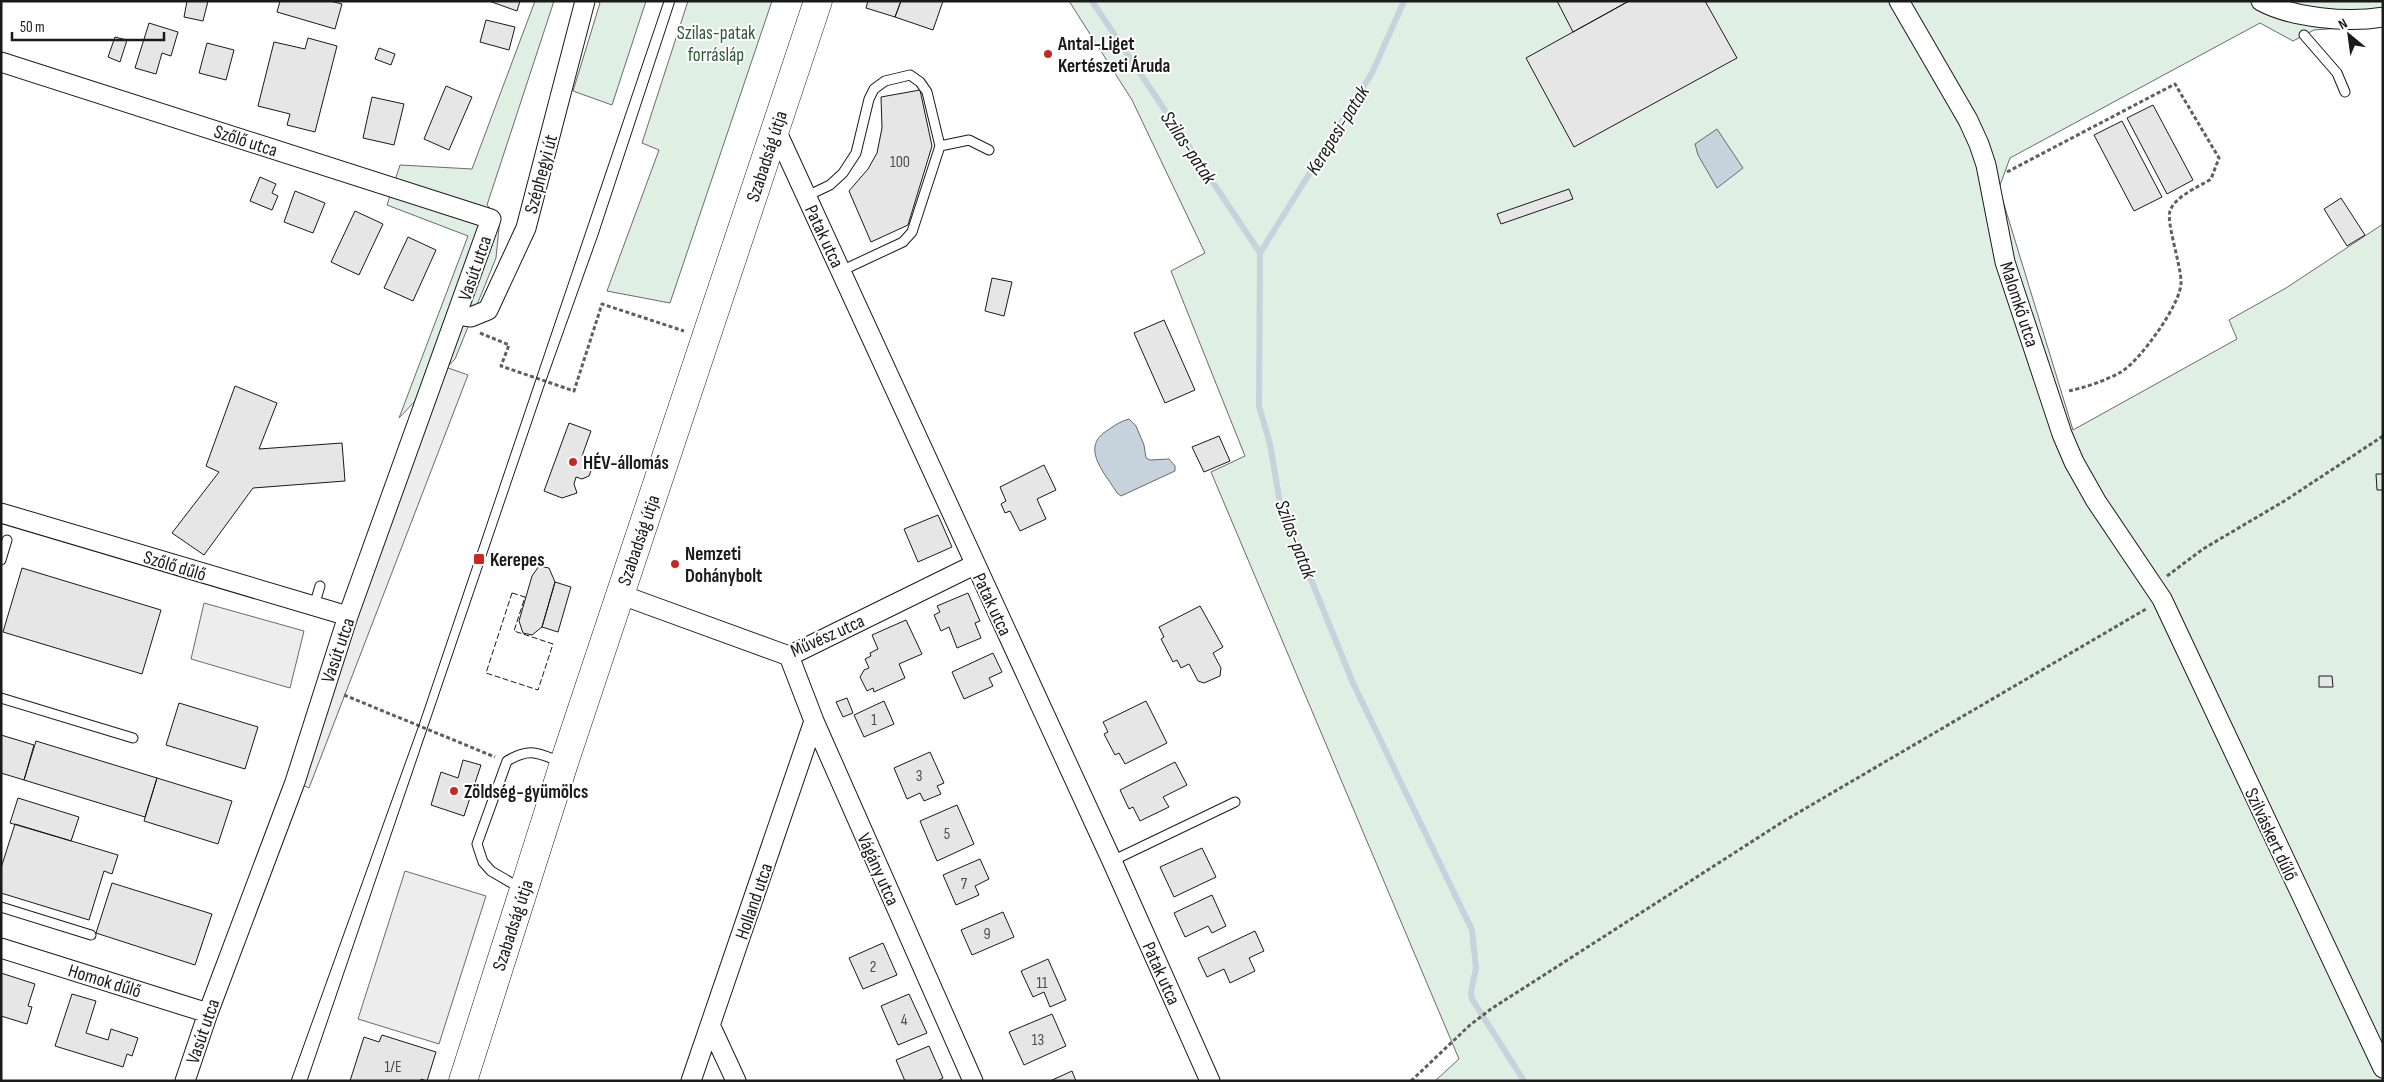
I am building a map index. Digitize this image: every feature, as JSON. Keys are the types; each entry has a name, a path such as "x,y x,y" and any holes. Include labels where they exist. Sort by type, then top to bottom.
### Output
{"main road":[{"name":"Szabadság útja","path":"463,1081 619,594 818,1"}],"street":[{"name":"Széphegyi út","path":"456,319 471,317 488,310 526,228 585,1"},
{"name":"Malomkő utca","path":"1899,1 1968,120 1986,165 2006,262 2074,462 2096,502 2158,593"},
{"path":"2261,1 2282,11 2312,16 2383,17"},
{"name":"Szőlő utca","path":"1,62 491,219"},
{"name":"Patak utca","path":"776,128 974,565 1112,861 1210,1081"},
{"name":"Vasút utca","path":"185,1081 208,1013 295,782 324,687 340,619 456,319 491,219"},
{"name":"Szőlő dűlő","path":"1,513 314,606 340,619"},
{"name":"Művész utca","path":"619,594 788,656 974,565"},
{"name":"Szilváskert dűlő","path":"2158,593 2383,1068"},
{"name":"Vágány utca","path":"788,656 814,721 973,1081"},
{"name":"Holland utca","path":"691,1081 814,721"},
{"name":"Homok dűlő","path":"1,948 208,1013"},
{"path":"711,1027 736,1081"}],"lane":[{"path":"2304,35 2338,73 2346,92"},
{"path":"807,196 830,185 843,173 856,153 869,99 874,89 885,81 910,75 920,82 927,92 940,146 912,232 902,242 841,272"},
{"path":"940,146 969,140 990,150"},
{"path":"1,560 7,540"},
{"path":"314,606 320,586"},
{"path":"1,698 133,738"},
{"path":"523,890 491,871 483,862 478,844 507,762 517,755 533,752 564,763"},
{"path":"1112,861 1235,802"},
{"path":"1,907 91,935"}],"path":[{"path":"1986,165 2006,172 2015,169 2175,84 2219,158 2211,179 2180,198 2170,209 2168,219 2176,245 2182,284 2176,304 2139,356 2122,372 2069,391 2048,390"},
{"path":"456,319 509,345 501,366 574,391 602,304 706,338"},
{"path":"1411,1081 1470,1025 1491,1009 1784,821 2158,593 2203,549 2286,500 2383,436"},
{"path":"324,687 507,762"}],"green space":[{"path":"535,1 554,1 487,205 500,218 496,258 455,359 399,418 468,236 387,205 400,165 472,169"},
{"path":"596,1 646,1 612,105 573,91 600,3"},
{"name":"Szilas-patak forrásláp","path":"688,1 772,1 670,303 607,291 659,150 642,143"},
{"path":"1069,1 2383,1 2383,25 2314,30 2293,41 2260,23 2010,158 1999,188 2073,430 2237,339 2229,320 2286,288 2383,224 2383,1081 1435,1081 1459,1059 1211,472 1245,456 1171,271 1205,253 1132,100"}],"shaded area":[{"path":"1717,129 1743,168 1717,188 1698,155 1695,144"},
{"path":"440,365 468,375 309,788 295,782"},
{"path":"1129,419 1136,426 1144,445 1146,458 1150,460 1169,459 1175,466 1175,471 1121,496 1101,469 1095,452 1095,444 1108,430 1118,423"},
{"path":"204,603 304,631 290,688 191,659"},
{"path":"405,871 486,896 439,1044 358,1019"}],"building":[{"path":"187,1 208,1 203,21 184,17"},
{"path":"280,1 330,1 342,4 335,29 277,12"},
{"path":"489,1 520,1 517,11"},
{"path":"868,1 901,1 895,17 866,8"},
{"path":"901,1 943,1 933,30 895,17"},
{"path":"1557,1 1629,1 1573,32"},
{"path":"1629,1 1705,1 1737,58 1574,147 1526,58"},
{"path":"486,20 515,27 509,50 480,42"},
{"path":"149,23 178,32 171,56 162,53 156,74 135,68"},
{"path":"115,37 127,40 120,62 108,57"},
{"path":"308,38 337,46 315,132 287,125 290,114 258,106 274,42 305,49"},
{"path":"207,43 234,50 226,80 199,73"},
{"path":"379,48 395,54 391,65 375,59"},
{"path":"446,86 472,97 449,150 424,139"},
{"path":"920,90 932,146 908,225 871,242 849,191 868,169 877,153 882,128 881,97"},
{"path":"372,97 404,104 394,145 363,138"},
{"path":"2153,105 2193,180 2167,194 2127,118"},
{"path":"2122,121 2162,197 2134,211 2094,135"},
{"path":"260,177 276,184 272,193 278,196 272,210 250,201"},
{"path":"1569,189 1573,199 1501,224 1497,214"},
{"path":"295,191 325,203 313,233 284,222"},
{"path":"2341,198 2365,235 2347,246 2324,209"},
{"path":"355,211 383,224 359,275 331,262"},
{"path":"408,237 436,250 413,301 384,288"},
{"path":"992,278 1012,282 1004,316 985,311"},
{"path":"1164,320 1195,390 1165,403 1134,333"},
{"path":"235,386 277,403 259,449 342,443 345,481 253,488 204,555 172,533 219,472 206,466"},
{"name":"HÉV-állomás","path":"569,423 591,431 582,456 589,459 593,465 589,476 582,479 576,477 574,484 577,493 562,498 544,491"},
{"path":"1219,436 1230,461 1204,472 1192,447"},
{"path":"1044,465 1056,490 1037,499 1046,519 1020,531 1010,511 1005,513 1001,504 1006,501 1000,487"},
{"path":"2376,474 2383,474 2383,490 2377,490"},
{"path":"938,515 952,547 918,562 904,529"},
{"path":"539,566 549,568 555,582 542,627 532,635 523,633 519,621 532,576"},
{"path":"22,568 161,610 142,674 3,632"},
{"path":"555,582 571,587 558,632 542,627"},
{"path":"968,593 980,621 975,623 981,638 957,648 949,627 941,631 934,615 940,612 937,606"},
{"path":"1200,606 1223,647 1213,653 1221,668 1220,676 1204,683 1198,681 1189,664 1181,668 1177,660 1173,662 1161,639 1164,637 1159,627"},
{"path":"906,620 922,654 899,664 905,678 874,692 873,688 867,691 860,677 864,670 869,668 865,659 871,656 870,653 878,649 872,635"},
{"path":"993,653 1002,672 989,678 993,686 964,699 952,672"},
{"path":"2319,676 2332,676 2333,687 2319,687"},
{"path":"847,698 853,713 843,717 836,702"},
{"path":"884,701 894,724 864,737 854,715"},
{"path":"1146,701 1167,743 1125,764 1119,753 1115,755 1104,734 1108,732 1103,722"},
{"path":"179,703 258,727 245,769 166,745"},
{"path":"1,735 34,745 24,780 1,773"},
{"path":"36,741 157,778 145,817 24,780"},
{"path":"930,752 944,783 937,786 941,794 924,801 920,793 907,799 894,768"},
{"name":"Zöldség-gyümölcs","path":"463,760 481,765 464,816 431,805 441,772 458,778"},
{"path":"1175,762 1187,785 1163,797 1169,807 1140,821 1133,807 1129,809 1120,790"},
{"path":"157,778 232,801 218,844 144,821"},
{"path":"18,798 79,817 71,841 10,823"},
{"path":"957,805 974,844 937,861 920,821"},
{"path":"15,824 118,855 112,874 104,871 89,920 1,893 1,868"},
{"path":"1202,848 1216,877 1174,897 1160,867"},
{"path":"980,859 989,879 975,886 979,895 956,905 943,875"},
{"path":"112,883 212,914 195,965 96,933"},
{"path":"1212,895 1226,926 1212,933 1208,926 1185,937 1174,913"},
{"path":"1003,912 1014,937 972,955 961,930"},
{"path":"1255,931 1264,951 1249,958 1255,971 1230,983 1224,969 1207,977 1198,958"},
{"path":"883,943 897,975 863,989 849,958"},
{"path":"1048,959 1066,1000 1050,1007 1044,992 1033,997 1021,971"},
{"path":"1,973 35,984 28,1006 32,1007 27,1024 1,1016"},
{"path":"72,994 96,1001 86,1033 108,1040 111,1029 138,1038 132,1056 127,1054 123,1067 55,1046"},
{"path":"909,994 927,1033 898,1045 881,1006"},
{"path":"1052,1014 1066,1046 1024,1065 1009,1032"},
{"path":"382,1035 436,1052 427,1081 421,1079 421,1081 350,1081 364,1037 379,1042"},
{"path":"929,1046 943,1078 937,1081 905,1081 896,1060"},
{"path":"1072,1071 1076,1081 1050,1081"}],"waterway":[{"name":"Szilas-patak","path":"1092,1 1260,253 1259,406 1270,444 1280,503 1353,683 1472,930 1476,968 1471,992 1472,999 1524,1081"},
{"name":"Kerepesi-patak","path":"1260,253 1372,73 1404,1"}],"tram line":[{"path":"291,1081 419,725 664,1"},
{"path":"307,1081 543,389 598,235 675,1"}],"fence":[{"path":"512,593 525,597 514,631 553,644 538,690 486,673 512,593"}],"place":[{"name":"Antal-Liget Kertészeti Áruda","path":"1048,54"},
{"name":"HÉV-állomás","path":"573,462"},
{"name":"Kerepes","path":"479,559"},
{"name":"Nemzeti Dohánybolt","path":"675,564"},
{"name":"Zöldség-gyümölcs","path":"454,791"}]}
